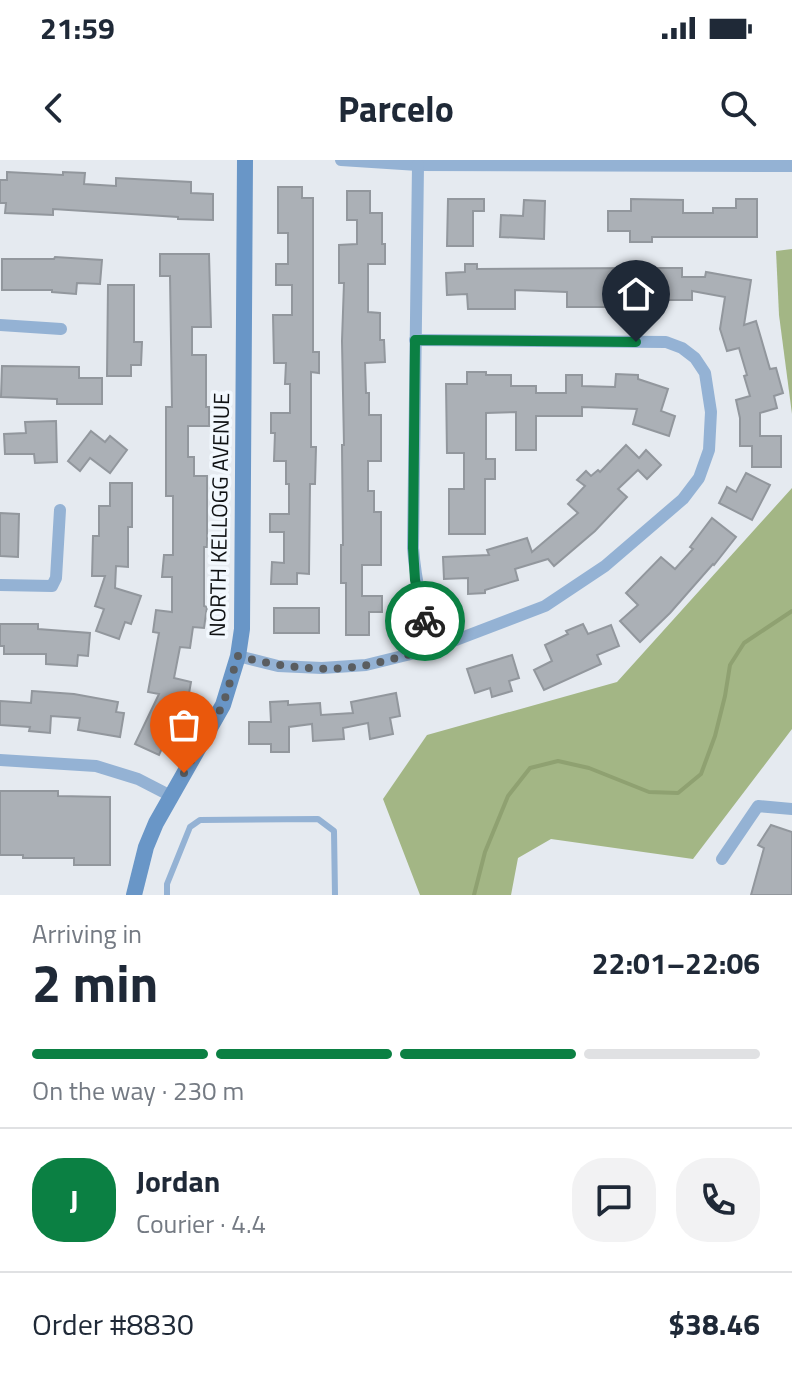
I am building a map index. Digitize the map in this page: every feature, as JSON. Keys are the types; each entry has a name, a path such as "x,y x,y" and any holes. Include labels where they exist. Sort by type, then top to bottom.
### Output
{"street":[{"name":"NORTH KELLOGG AVENUE","path":"134,895 146,847 156,823 223,705 238,656 242,629 245,160"},
{"path":"341,160 418,165 792,166"},
{"path":"418,165 413,548 415,580 435,648"},
{"path":"0,325 61,329"},
{"path":"238,656 278,666 322,668 366,665 435,648 545,606 605,566 683,499 699,478 709,450 711,412 705,373 695,358 682,348 666,342 415,340"},
{"path":"0,585 52,586 56,578 60,510"},
{"path":"0,760 96,766 138,779 171,796"},
{"path":"722,859 758,806 792,809"}],"lane":[{"path":"167,895 167,884 190,827 200,820 288,819 318,819 334,831 335,895"}],"green space":[{"path":"792,249 792,414 779,315 776,251"},
{"path":"792,488 792,729 693,859 551,839 518,858 511,895 420,895 383,799 427,735 617,682"}],"building":[{"path":"7,172 85,173 84,184 116,186 116,178 191,182 191,193 213,194 213,220 53,209 53,215 5,213 6,203 0,203 0,180 7,180"},
{"path":"278,187 302,187 302,198 313,198 313,352 319,352 319,373 311,372 311,447 316,447 315,484 310,484 309,574 297,573 297,584 271,584 272,562 284,563 284,532 270,532 270,514 289,514 286,461 274,461 275,433 271,433 271,413 290,413 290,384 285,384 286,363 274,363 273,315 292,315 292,285 276,285 276,264 288,264 288,233 278,233"},
{"path":"347,191 370,191 370,213 382,213 382,244 385,244 385,264 368,264 368,312 380,313 380,340 384,340 385,362 365,363 369,415 381,415 381,461 368,461 368,491 374,491 374,512 381,512 381,565 362,565 362,596 382,596 382,612 369,612 369,635 346,635 346,583 341,583 344,283 339,283 339,245 357,244 357,220 347,220"},
{"path":"448,199 484,199 484,211 473,211 473,246 447,246"},
{"path":"631,199 683,200 683,213 713,213 713,208 736,208 736,199 757,199 757,237 652,237 652,242 630,242 630,231 608,231 608,211 631,211"},
{"path":"524,200 545,201 544,239 500,237 501,215 523,216"},
{"path":"160,254 209,254 211,327 192,327 192,355 206,355 209,426 188,426 188,457 194,457 194,476 207,476 204,606 207,607 204,628 193,627 190,648 180,647 174,678 191,682 188,699 185,699 159,755 135,744 159,694 148,692 159,633 153,632 156,610 172,612 172,577 162,577 164,555 173,555 173,496 166,496 166,407 172,407 170,276 160,276"},
{"path":"55,257 102,260 100,284 77,283 76,294 52,290 2,290 2,259"},
{"path":"465,264 477,264 477,269 635,268 635,278 658,278 658,268 682,268 682,277 705,277 706,272 751,280 744,325 756,321 770,369 776,368 783,393 774,396 777,408 760,413 760,436 781,436 781,467 752,467 752,446 740,446 740,418 736,400 750,396 739,348 727,351 720,329 725,297 692,291 692,300 612,297 612,307 567,307 567,292 515,290 515,309 468,309 467,294 447,295 446,273 465,272"},
{"path":"108,285 134,285 134,342 142,342 141,365 131,365 131,376 107,376"},
{"path":"2,366 79,367 79,378 102,378 102,404 57,404 57,399 1,397"},
{"path":"467,372 511,375 511,386 536,386 536,393 566,393 566,375 582,375 582,386 615,387 616,374 638,375 638,379 668,389 661,411 675,416 669,436 633,424 637,409 582,407 582,416 536,416 536,450 516,450 516,412 486,413 486,459 495,459 495,479 485,479 485,534 449,534 449,489 464,489 464,453 447,453 446,384 467,384"},
{"path":"56,421 57,462 35,463 34,454 5,454 4,434 26,433 25,422"},
{"path":"91,431 105,442 110,436 127,450 110,473 90,458 80,471 68,461"},
{"path":"626,445 639,458 646,450 661,465 647,479 638,470 618,489 627,497 595,531 554,566 548,559 515,569 518,580 485,590 485,593 468,594 468,578 444,579 443,557 489,555 487,550 527,538 532,552 578,513 568,504 585,486 577,480 586,471 591,476 598,470 600,472"},
{"path":"746,473 770,485 752,520 719,503 727,487 736,492"},
{"path":"110,483 132,483 128,567 116,566 115,588 141,596 131,624 125,622 119,639 96,631 104,609 95,606 105,576 92,576 93,536 99,536 99,506 110,506"},
{"path":"0,513 19,514 18,557 0,556"},
{"path":"712,518 736,537 714,565 640,642 620,621 638,605 626,593 661,557 675,569 693,549 690,547"},
{"path":"274,608 319,608 319,633 274,633"},
{"path":"0,624 38,624 38,629 90,633 88,656 78,655 77,666 46,664 46,654 4,654 4,646 0,646"},
{"path":"583,624 588,634 611,625 619,646 597,655 601,664 544,690 534,670 552,661 545,645"},
{"path":"512,655 519,678 509,681 512,691 492,697 490,688 475,693 467,669"},
{"path":"32,691 118,702 116,712 124,713 120,737 78,730 80,718 51,716 50,733 29,731 30,727 0,725 0,701 31,703"},
{"path":"396,693 400,716 390,718 393,734 370,739 368,723 343,728 344,739 313,741 312,724 289,727 289,752 271,752 271,744 249,744 249,722 271,722 270,702 288,701 288,705 320,703 321,715 353,713 351,702"},
{"path":"0,791 58,791 58,796 110,797 110,865 74,865 74,858 0,855"},
{"path":"771,825 792,832 792,895 751,895 764,848 758,845"}],"waterway":[{"path":"474,895 485,852 508,796 530,768 558,761 589,768 649,792 678,793 701,774 715,736 730,665 744,643 792,611"}],"way so far":[{"path":"184,773 223,705 238,656 278,666 322,668 366,665 435,648 425,621"}],"route":[{"path":"425,621 415,580 413,548 415,340 636,342"}]}
